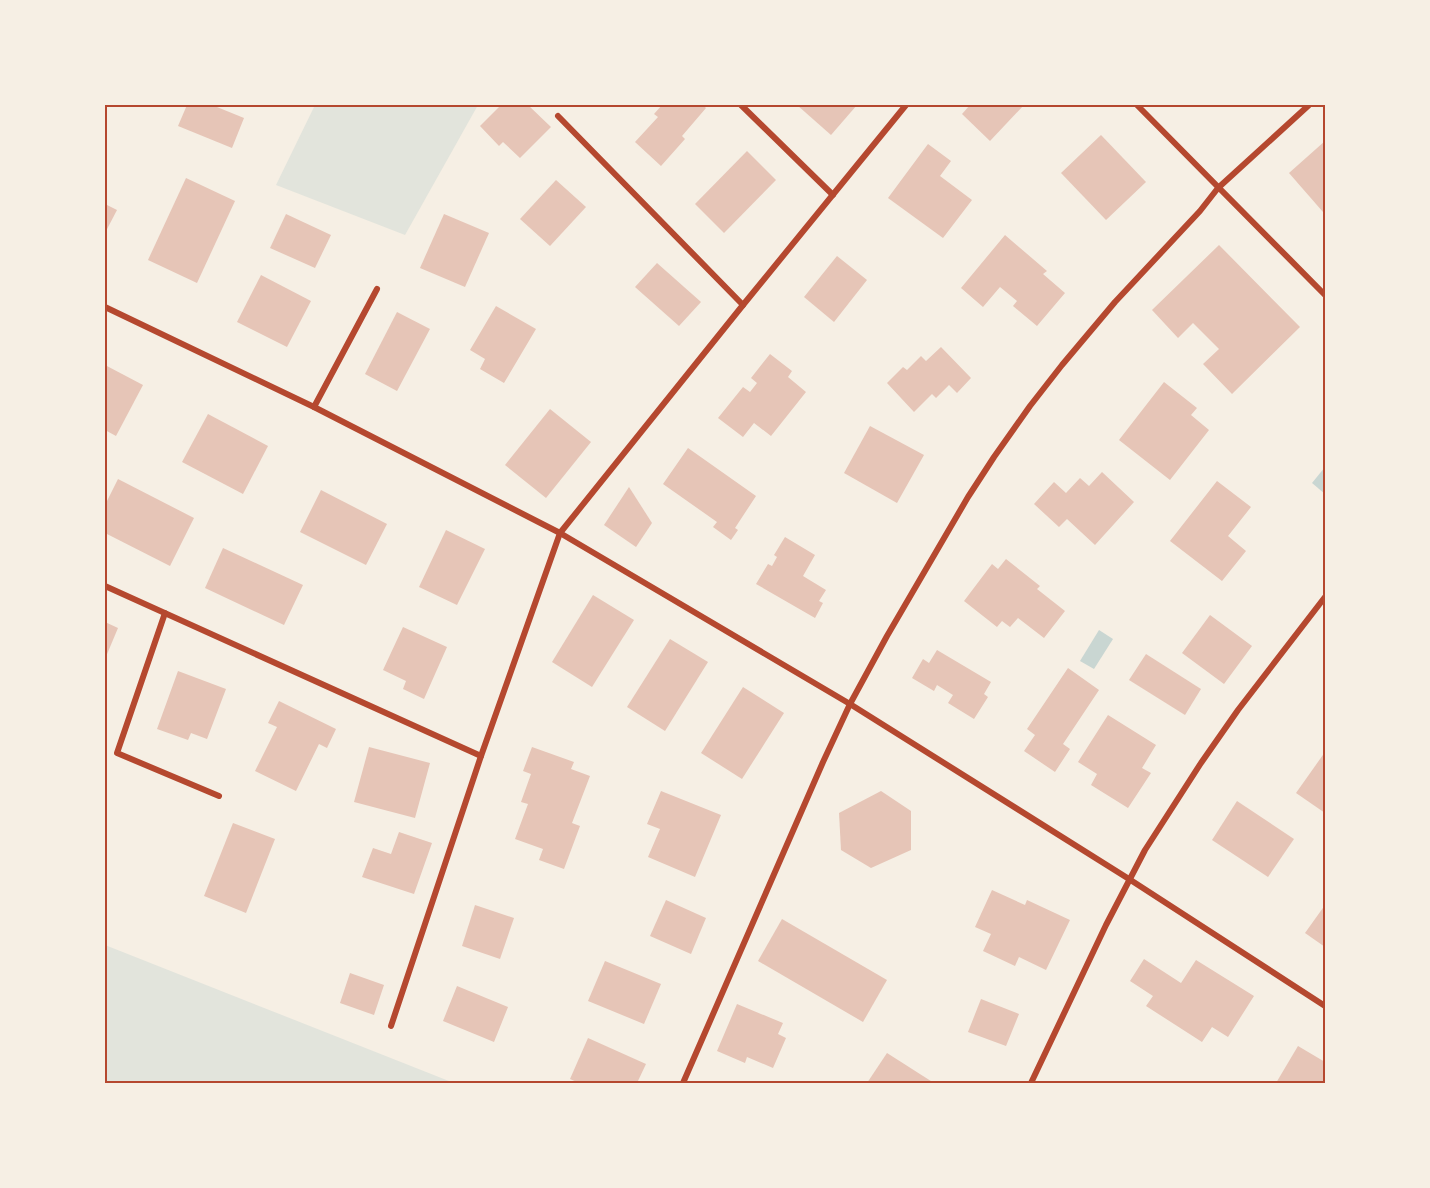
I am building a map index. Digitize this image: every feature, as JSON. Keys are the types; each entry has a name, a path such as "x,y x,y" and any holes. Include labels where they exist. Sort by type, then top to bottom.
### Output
{"street":[{"path":"741,105 832,195"},
{"path":"391,1026 481,756 560,533 742,305 906,105"},
{"path":"1137,105 1325,295"},
{"path":"683,1083 822,762 850,704 953,522 1005,440 1079,345 1218,188 1309,105"},
{"path":"558,116 742,305"},
{"path":"314,407 377,289"},
{"path":"105,307 314,407 560,533 850,704 1129,879 1325,1006"},
{"path":"105,586 481,756"},
{"path":"1031,1083 1129,879 1162,822 1225,728 1325,597"},
{"path":"165,613 117,753 219,796"}],"shaded area":[{"path":"315,105 478,105 405,235 276,185"},
{"path":"1325,467 1325,494 1312,483"},
{"path":"1099,630 1113,639 1094,669 1080,661"},
{"path":"105,945 454,1083 105,1083"}],"building":[{"path":"187,105 212,105 244,118 232,148 178,126"},
{"path":"501,105 528,105 551,127 520,158 503,142 499,146 480,126"},
{"path":"662,105 703,105 706,108 682,136 685,139 661,166 635,142 658,117 654,114"},
{"path":"797,105 857,105 831,135"},
{"path":"970,105 1024,105 990,141 962,114"},
{"path":"1101,135 1146,182 1106,220 1061,173"},
{"path":"1325,141 1325,210 1323,212 1289,173"},
{"path":"928,144 951,161 940,176 972,200 943,238 888,198"},
{"path":"747,151 776,180 724,233 695,204"},
{"path":"186,178 235,201 197,283 148,260"},
{"path":"556,180 586,207 550,246 520,219"},
{"path":"105,204 117,210 105,233"},
{"path":"286,214 331,235 315,268 270,248"},
{"path":"444,214 489,233 465,287 420,268"},
{"path":"1005,235 1047,271 1043,274 1065,293 1037,326 1013,306 1017,301 1000,287 983,307 961,288"},
{"path":"1219,245 1300,327 1232,394 1203,364 1219,349 1193,323 1178,338 1152,310"},
{"path":"837,256 867,280 834,322 804,297"},
{"path":"657,263 701,302 679,326 635,287"},
{"path":"261,275 311,301 287,347 237,322"},
{"path":"496,306 536,329 504,383 480,369 485,359 470,350"},
{"path":"397,312 430,329 397,391 365,374"},
{"path":"941,347 971,378 957,393 949,385 936,398 932,394 914,412 887,383 903,367 907,370 921,356 926,361"},
{"path":"770,354 792,371 788,377 806,392 771,436 754,423 743,437 718,418 743,387 750,392 757,383 751,378"},
{"path":"105,365 143,385 116,436 105,430"},
{"path":"1164,382 1197,408 1191,415 1209,430 1170,480 1119,440"},
{"path":"550,409 591,442 546,498 505,465"},
{"path":"208,414 268,446 243,494 182,462"},
{"path":"870,426 924,455 897,503 844,473"},
{"path":"688,448 756,496 735,528 738,530 731,540 713,527 717,522 663,484"},
{"path":"1102,472 1134,502 1095,545 1067,519 1059,527 1034,504 1054,482 1066,493 1080,478 1089,486"},
{"path":"118,479 194,518 170,566 105,533 105,505"},
{"path":"1217,481 1251,507 1228,536 1246,551 1222,581 1170,541"},
{"path":"629,487 652,523 636,547 604,525"},
{"path":"321,490 387,524 366,565 300,532"},
{"path":"446,530 485,549 457,605 419,587"},
{"path":"785,537 815,555 803,576 826,590 819,601 823,603 815,618 756,584 768,564 772,566 777,557 774,555"},
{"path":"223,548 303,585 284,625 205,588"},
{"path":"1006,559 1040,586 1037,589 1065,611 1044,638 1018,618 1010,627 1002,621 997,627 964,601 992,564 998,569"},
{"path":"593,595 634,620 592,687 552,662"},
{"path":"1210,615 1252,646 1224,684 1182,653"},
{"path":"105,622 118,628 105,659"},
{"path":"403,627 447,647 424,699 403,689 406,681 383,670"},
{"path":"670,639 708,662 665,731 627,707"},
{"path":"937,650 991,682 984,694 988,697 974,719 948,703 953,695 937,685 934,691 912,678 923,659 929,663"},
{"path":"1146,654 1201,689 1185,715 1129,680"},
{"path":"1068,668 1099,690 1063,744 1070,749 1055,772 1024,751 1035,735 1027,729"},
{"path":"178,671 226,689 207,739 191,733 188,740 157,729"},
{"path":"743,687 784,713 742,779 701,753"},
{"path":"279,701 336,729 327,748 319,744 296,791 255,771 277,727 268,723"},
{"path":"1108,715 1156,745 1142,768 1151,773 1128,808 1091,785 1097,774 1078,762"},
{"path":"369,747 430,763 415,818 354,802"},
{"path":"532,747 574,762 571,769 590,776 572,823 580,826 564,869 539,860 543,849 515,839 528,804 521,802 531,774 523,771"},
{"path":"1325,752 1325,813 1296,793"},
{"path":"661,791 721,815 695,877 648,857 660,829 647,824"},
{"path":"881,791 911,811 911,850 871,868 841,850 839,813"},
{"path":"1237,801 1294,839 1268,877 1212,840"},
{"path":"233,823 275,839 246,913 204,896"},
{"path":"399,832 432,843 414,894 362,877 373,848 391,854"},
{"path":"992,890 1025,905 1027,900 1070,920 1046,970 1019,957 1015,966 983,951 991,934 975,927"},
{"path":"666,900 706,918 691,954 650,936"},
{"path":"475,905 514,918 500,959 462,946"},
{"path":"1325,905 1325,947 1305,933"},
{"path":"782,919 887,980 863,1022 758,961"},
{"path":"1144,959 1181,983 1196,960 1254,996 1228,1037 1212,1027 1202,1042 1146,1006 1153,996 1130,981"},
{"path":"605,961 661,984 644,1024 588,1001"},
{"path":"350,973 384,985 374,1015 340,1003"},
{"path":"457,986 508,1007 494,1042 443,1021"},
{"path":"981,999 1019,1014 1006,1046 968,1032"},
{"path":"737,1004 783,1023 778,1034 786,1038 773,1068 747,1057 745,1063 717,1051"},
{"path":"588,1038 646,1064 637,1083 579,1083 570,1079"},
{"path":"1298,1046 1325,1062 1325,1083 1276,1083"},
{"path":"887,1053 934,1083 867,1083"}]}
